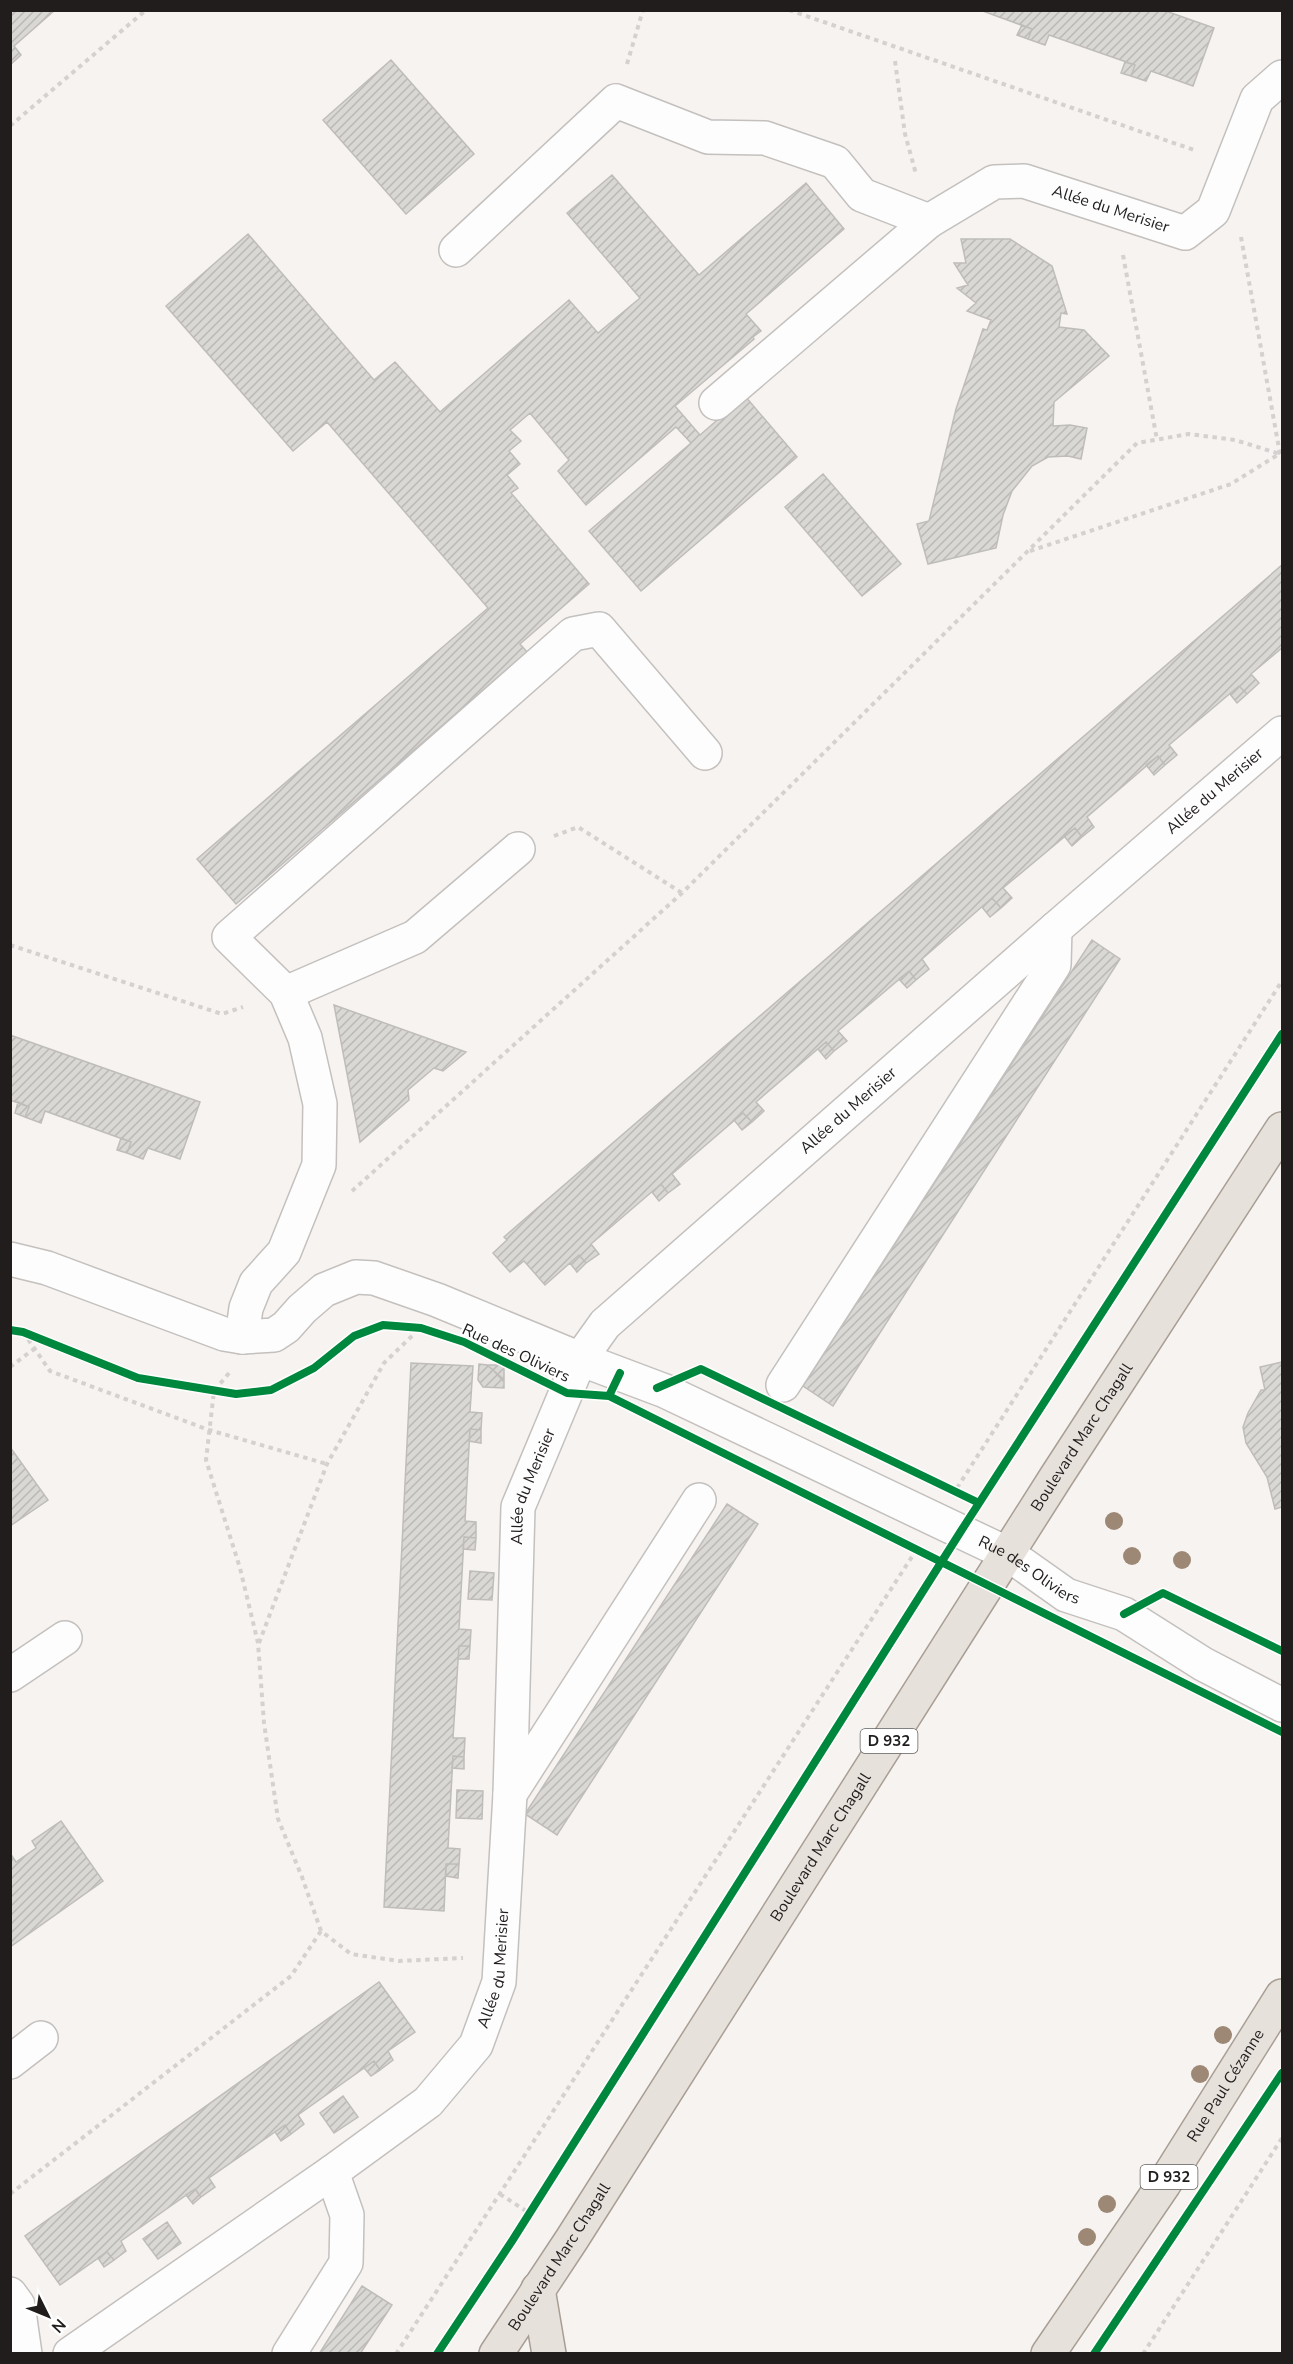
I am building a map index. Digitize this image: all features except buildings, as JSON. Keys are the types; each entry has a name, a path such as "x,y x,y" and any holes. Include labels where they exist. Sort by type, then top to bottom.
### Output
{"main road":[{"name":"Boulevard Marc Chagall","path":"496,2354 1282,1129"},
{"name":"Rue Paul Cézanne","path":"1048,2354 1164,2184 1282,1996"},
{"path":"538,2289 549,2354"}],"street":[{"path":"1213,211 1257,99 1282,77"},
{"path":"456,250 616,101 708,137 765,138 835,162 862,195 929,220"},
{"name":"Allée du Merisier","path":"716,403 929,220 994,182 1024,181 1185,232 1213,211"},
{"path":"242,1337 246,1308 256,1283 284,1252 319,1165 320,1104 305,1038 286,993 229,937 573,634 599,629 705,753"},
{"name":"Allée du Merisier","path":"70,2354 332,2172 428,2102 476,2045 499,1982 510,1794 518,1507 580,1359 605,1324 1282,733"},
{"path":"286,993 415,937 518,849"},
{"path":"783,1385 1054,964 1055,929"},
{"name":"Rue des Oliviers","path":"10,1259 47,1268 224,1334 242,1337 274,1335 286,1327 324,1290 357,1277 374,1278 437,1300 665,1391 961,1531 1008,1554 1066,1595 1124,1614 1203,1664 1282,1705"},
{"path":"510,1794 699,1500"},
{"path":"10,1676 65,1638"},
{"path":"10,2062 41,2038"},
{"path":"289,2354 346,2263 346,2215 332,2172"},
{"path":"10,2294 18,2305 25,2354"}],"path":[{"path":"10,126 146,10"},
{"path":"616,101 643,10"},
{"path":"789,10 1232,162"},
{"path":"895,61 905,134 929,220"},
{"path":"1115,210 1157,440"},
{"path":"1213,211 1240,233 1281,455"},
{"path":"346,1196 682,893 1137,443 1189,434 1235,440 1281,455"},
{"path":"1027,552 1231,484 1281,455"},
{"path":"518,849 578,827 682,893"},
{"path":"10,945 222,1014 286,993"},
{"path":"954,1491 1282,981"},
{"path":"412,1327 421,1328"},
{"path":"258,1643 327,1464 384,1362 421,1328"},
{"path":"20,1331 50,1371 209,1430 327,1464"},
{"path":"20,1331 44,1340"},
{"path":"10,1367 34,1348"},
{"path":"203,1389 225,1392"},
{"path":"214,1391 206,1460 240,1568 258,1643 264,1723 278,1818 321,1931 351,1954 399,1961 500,1956"},
{"path":"906,1545 941,1562 961,1531 978,1503 944,1486"},
{"path":"396,2354 916,1550"},
{"path":"10,2194 291,1976 321,1931"},
{"path":"1143,2354 1282,2138"},
{"path":"500,2194 529,2213"},
{"path":"524,2222 536,2203"}],"cycle path":[{"path":"437,2354 512,2241 961,1531 1282,1034"},
{"path":"10,1330 23,1332 138,1378 236,1394 271,1390 314,1368 354,1336 383,1325 421,1328 464,1342 567,1393 609,1396"},
{"path":"657,1388 701,1369 979,1503"},
{"path":"620,1373 609,1396 1282,1732"},
{"path":"1124,1614 1163,1593 1282,1651"},
{"path":"1094,2354 1282,2073"}]}
